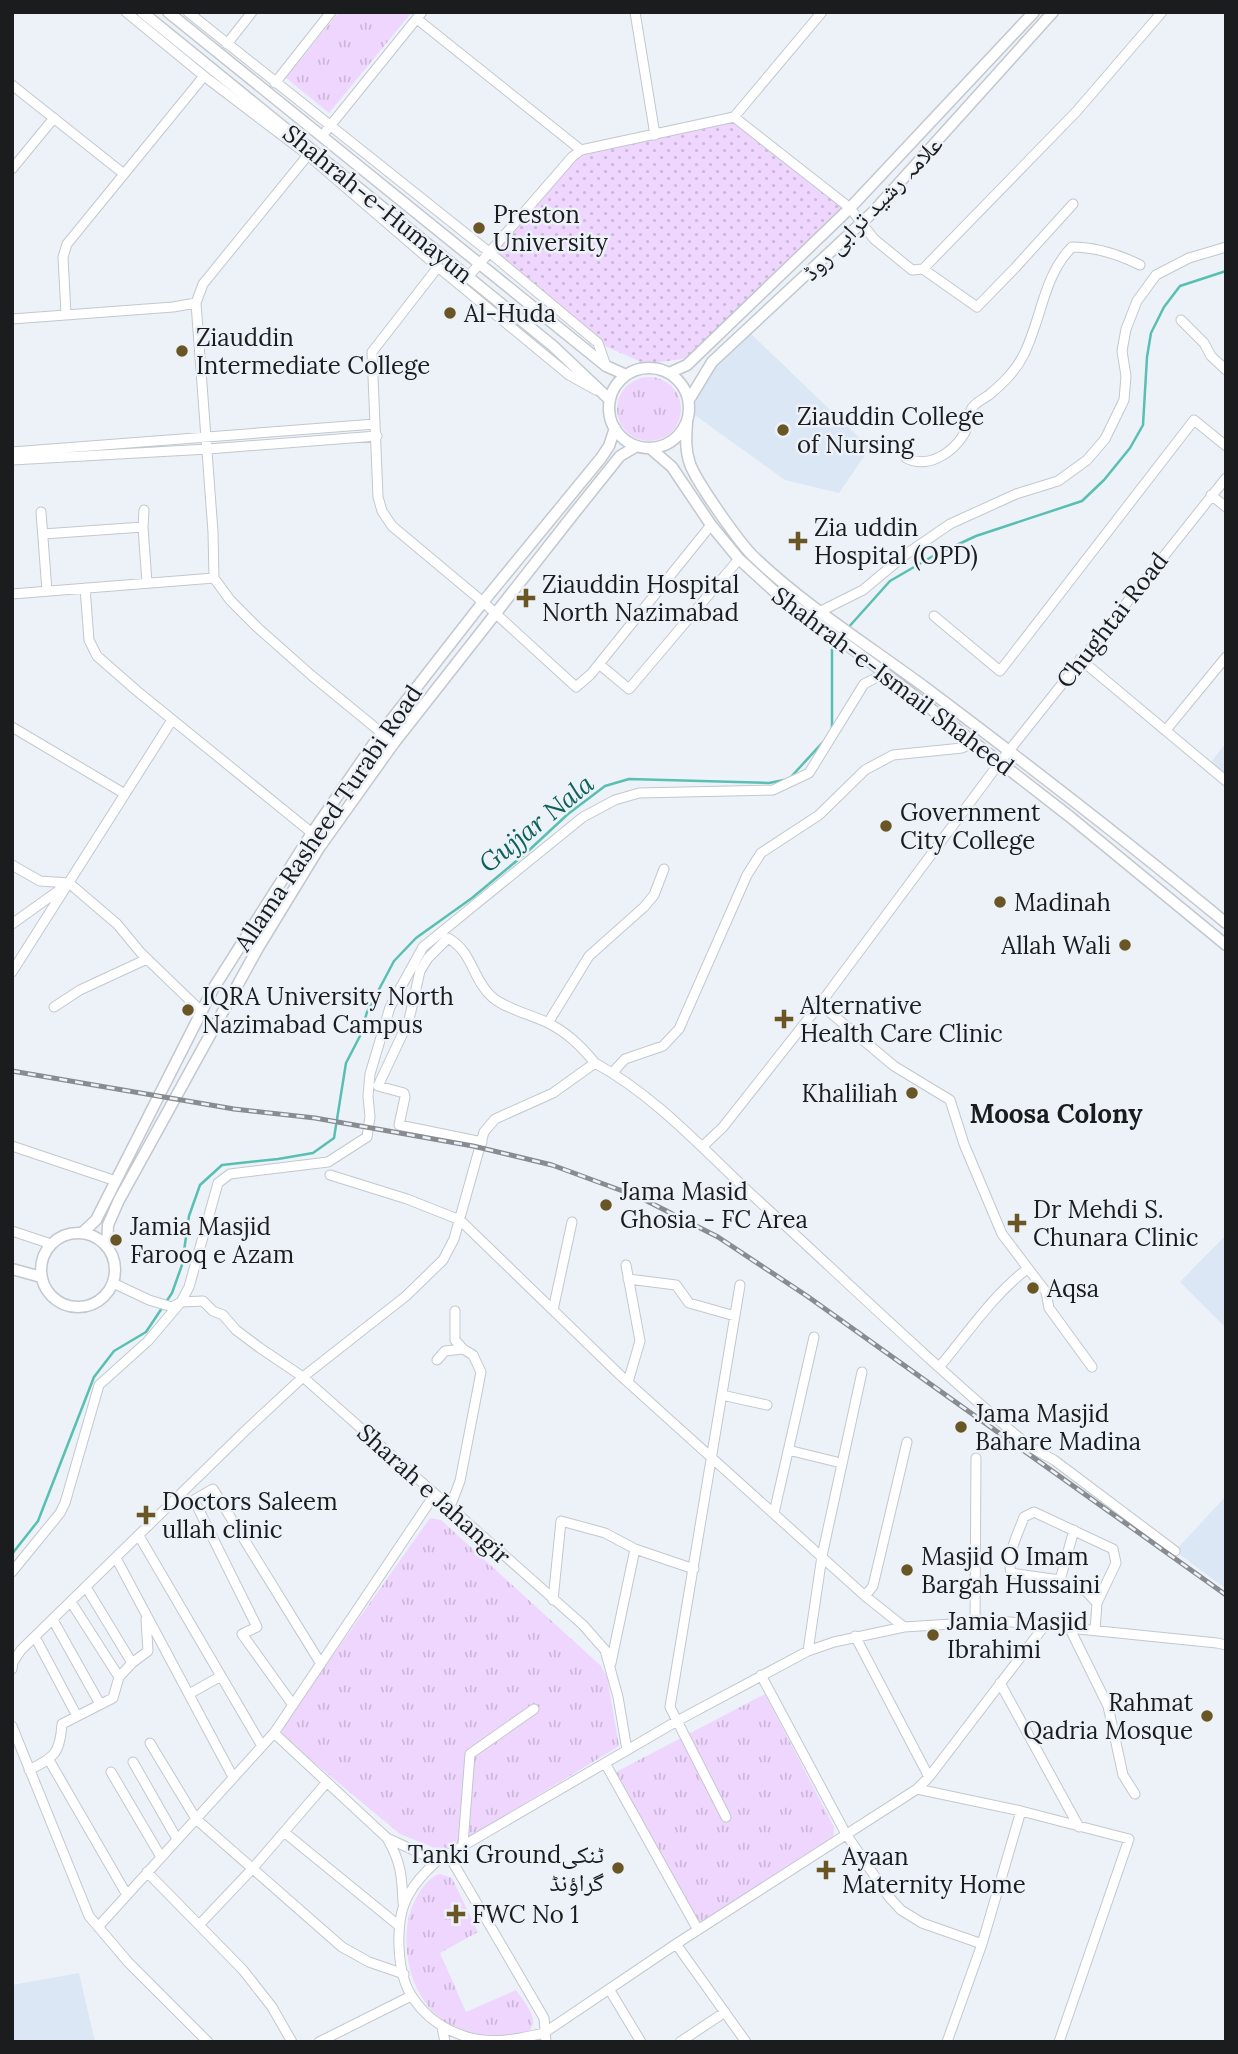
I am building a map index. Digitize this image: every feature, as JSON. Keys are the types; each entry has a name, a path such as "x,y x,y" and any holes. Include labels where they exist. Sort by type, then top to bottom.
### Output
{"main road":[{"name":"Shahrah-e-Humayun","path":"142,12 553,346 610,400"},
{"name":"Shahrah-e-Humayun","path":"169,12 326,131 606,366 626,376"},
{"name":"علامہ رشید ترابی روڈ","path":"669,373 687,365 850,208 1034,12"},
{"name":"علامہ رشید ترابی روڈ","path":"689,400 712,362 862,222 974,102 1053,12"},
{"path":"647,368 669,373 685,389 689,400 687,422 673,440 662,446 637,446 626,440 615,428 609,412 610,400 619,382 626,376 647,368"},
{"name":"Shahrah-e-Ismail Shaheed","path":"687,422 686,445 690,465 752,554 825,614 1010,751 1149,859 1226,923"},
{"name":"Allama Rasheed Turabi Road","path":"82,1233 96,1220 201,1012 312,833 381,733 483,602 601,458 615,428"},
{"name":"Allama Rasheed Turabi Road","path":"107,1247 108,1225 119,1200 258,948 306,868 394,743 620,456 637,446"},
{"name":"Shahrah-e-Ismail Shaheed","path":"650,448 672,467 711,525 739,559 808,617 1000,762 1226,945"},
{"path":"332,804 345,812"},
{"path":"294,861 306,868"},
{"path":"82,1233 98,1238 107,1247 115,1270 113,1283 107,1293 87,1306 75,1307 63,1304 45,1288 41,1265 44,1253 61,1236 82,1233"},
{"path":"12,1269 41,1277"}],"street":[{"path":"126,12 204,76 308,155 569,376 600,392"},
{"path":"188,12 275,83 326,131 489,252 598,343 606,366"},
{"path":"227,44 252,12"},
{"path":"275,83 331,12"},
{"path":"635,12 655,135"},
{"path":"468,278 572,157 581,150 734,117 822,12"},
{"path":"923,269 1076,112 1162,12"},
{"path":"326,131 419,15 581,150"},
{"path":"66,314 64,250 204,76"},
{"path":"12,85 124,174"},
{"path":"734,117 850,208 874,239 912,270 923,269 977,307 1073,204"},
{"path":"12,169 54,118"},
{"path":"308,155 203,284 196,303 214,532 214,578 230,600 258,628 394,743"},
{"path":"906,458 917,464 935,460 956,445 965,433 971,408 1007,380 1024,355 1050,279 1061,258 1072,247 1105,250 1140,265"},
{"path":"825,614 863,590 905,555 950,524 1016,494 1058,481 1087,460 1105,439 1124,400 1126,376 1122,351 1126,329 1137,302 1156,275 1189,258 1226,247"},
{"path":"438,267 372,352 378,497 382,511 392,526 483,602 576,687 598,664 711,525"},
{"path":"12,319 196,303"},
{"path":"1181,320 1226,370"},
{"path":"934,616 1000,671 1194,420 1226,446"},
{"path":"12,452 375,424"},
{"path":"12,460 376,436"},
{"name":"Chughtai Road","path":"702,1147 723,1127 820,1004 1000,762 1226,478"},
{"path":"1211,495 1226,507"},
{"path":"144,510 147,583"},
{"path":"41,512 47,591"},
{"path":"43,534 143,527"},
{"path":"598,664 629,689 739,559"},
{"path":"12,594 214,578"},
{"path":"85,588 89,640 97,656 312,833"},
{"path":"1166,730 1226,657"},
{"path":"1080,659 1226,781"},
{"path":"12,1572 60,1513 65,1503 99,1385 148,1341 189,1287 216,1186 230,1174 328,1162 367,1137 370,1074 390,1007 423,947 583,817 615,800 639,793 773,790 809,773 864,684 885,673"},
{"path":"12,972 172,720"},
{"path":"12,727 125,794"},
{"path":"613,1072 625,1059 663,1046 679,1028 747,875 761,853 819,815 856,777 877,763 893,755 962,748 972,743"},
{"path":"12,865 40,881 69,883 117,924 147,959 201,1012"},
{"path":"548,1023 589,956 654,895 664,869"},
{"path":"12,925 69,883"},
{"path":"482,1142 399,1125 404,1093 378,1086 409,1020 420,971 428,958 448,938 460,945 481,984 494,999 548,1023 575,1039 596,1063 613,1072 702,1147 1030,1447 1054,1460 1175,1551"},
{"path":"54,1007 80,990 147,959"},
{"path":"820,1004 894,1066 950,1100 964,1144 1002,1234 1046,1292 1049,1308 1092,1367"},
{"path":"12,1669 21,1650 247,1429 303,1377 406,1296 443,1260 460,1220 484,1132 495,1119 553,1093 596,1063"},
{"path":"12,1146 116,1181"},
{"path":"330,1175 407,1199 460,1220 628,1382 865,1596 904,1627"},
{"path":"553,1310 572,1222"},
{"path":"12,1231 51,1244"},
{"path":"626,1265 640,1341 628,1382"},
{"path":"940,1366 980,1313 1027,1269"},
{"path":"628,1279 676,1285 689,1303 735,1315"},
{"name":"Sharah e Jahangir","path":"113,1283 149,1300 176,1305 203,1301 213,1311 223,1315 236,1330 303,1377 596,1637 605,1650 610,1665 627,1750"},
{"path":"726,1816 670,1707 740,1285"},
{"path":"450,1507 460,1481 481,1372 473,1355 455,1340 455,1311"},
{"path":"774,1513 814,1337"},
{"path":"437,1360 445,1351 463,1349"},
{"path":"808,1650 822,1556 862,1372"},
{"path":"722,1395 766,1405"},
{"path":"865,1596 873,1586 907,1442"},
{"path":"788,1450 841,1463"},
{"path":"975,1622 976,1458"},
{"path":"293,1705 242,1634 257,1627 194,1500 213,1489 321,1664"},
{"path":"98,1927 274,1733 435,1494"},
{"path":"1095,1630 1097,1602 1116,1563 1114,1549 1034,1513 1028,1513 1024,1517 1011,1554 1011,1573 1060,1580 1068,1588 1086,1591 1097,1602"},
{"path":"553,1600 561,1521 605,1533 635,1549 694,1569"},
{"path":"1060,1580 1074,1530"},
{"path":"139,1536 262,1746"},
{"path":"610,1665 635,1549"},
{"path":"116,1558 233,1777"},
{"path":"86,1587 132,1662"},
{"path":"71,1602 119,1678"},
{"path":"30,1770 49,1760 58,1750 62,1724 113,1698 119,1678 132,1662 148,1651 146,1614"},
{"path":"53,1620 100,1704"},
{"path":"1045,1625 917,1789 676,1944 545,2037 491,2041 466,2037 442,2027 411,1996 398,1944 398,1925 408,1895 418,1880 437,1861 677,1721 808,1650 855,1636 904,1627 975,1622 1045,1625 1069,1627 1226,1645"},
{"path":"1069,1627 1108,1706 1123,1775 1135,1794"},
{"path":"855,1636 929,1777"},
{"path":"35,1637 77,1716"},
{"path":"761,1675 846,1834 889,1897 901,1910 922,1923 982,1944"},
{"path":"189,1694 221,1676"},
{"path":"1000,1683 1079,1827"},
{"path":"463,1844 470,1754 534,1709"},
{"path":"12,1726 89,1916 128,1962 208,2042"},
{"path":"274,1733 387,1838 437,1861"},
{"path":"150,1743 196,1819 342,1947 369,1962 404,1974"},
{"path":"49,1760 127,1895"},
{"path":"133,1762 177,1839"},
{"path":"605,1763 698,1930"},
{"path":"111,1772 161,1857"},
{"path":"199,1925 253,1868 327,1782"},
{"path":"917,1789 1021,1811 1129,1839 1059,2042"},
{"path":"947,2042 982,1944 1021,1811"},
{"path":"284,1832 398,1925"},
{"path":"387,1838 400,1863 403,1909"},
{"path":"449,1854 544,2018 545,2037"},
{"path":"147,1872 243,1970 272,2007 292,2042"},
{"path":"676,1944 746,2042"},
{"path":"609,1989 641,2042"},
{"path":"319,2042 411,1996"},
{"path":"681,2042 725,2012"},
{"path":"442,2027 445,2042"}],"shaded area":[{"name":"Ziauddin College of Nursing","path":"747,330 870,448 839,493 785,480 689,411 689,400 697,384"},
{"path":"1226,743 1226,781 1208,766"},
{"path":"1226,1235 1226,1328 1180,1282"},
{"path":"1226,1496 1226,1589 1175,1551"},
{"path":"79,1973 95,2042 12,2042 12,1985"}],"green space":[{"path":"339,12 412,12 329,113 286,78"},
{"path":"736,119 850,208 689,358 646,364 598,343 489,252 581,150"},
{"path":"649,377 667,383 675,391 681,409 675,427 667,435 649,441 631,435 623,427 617,409 623,391 631,383"},
{"path":"430,1518 441,1520 601,1666 607,1677 619,1746 445,1852 400,1834 282,1733 283,1726"},
{"path":"765,1694 834,1827 833,1842 704,1922 694,1924 616,1772"},
{"path":"440,1874 452,1878 478,1932 440,1953 466,2012 516,1990 532,2014 533,2023 529,2031 520,2036 493,2037 453,2026 434,2013 418,1990 409,1963 408,1921 419,1893 429,1881"}],"waterway":[{"name":"Gujjar Nala","path":"847,629 890,581 933,556 976,536 1082,501 1104,480 1130,448 1143,425 1151,333 1164,307 1180,286 1226,271"},
{"name":"Gujjar Nala","path":"832,728 832,650 837,642"},
{"name":"Gujjar Nala","path":"790,778 823,742"},
{"name":"Gujjar Nala","path":"12,1554 38,1521 94,1377 114,1351 146,1332 172,1293 182,1265 189,1216 200,1185 222,1165 313,1153 334,1138 346,1063 360,1036 367,1012 394,961 416,938 472,898 568,814 605,786 629,779 769,783 784,780"}],"railway":[{"path":"12,1071 234,1109 315,1118 473,1146 552,1165 639,1197 718,1237 807,1296 1226,1595"}],"place":[{"name":"Preston University","path":"479,228"},
{"name":"Al-Huda","path":"450,313"},
{"name":"Ziauddin Intermediate College","path":"182,351"},
{"name":"Ziauddin College of Nursing","path":"783,430"},
{"name":"Zia uddin Hospital (OPD)","path":"798,541"},
{"name":"Ziauddin Hospital North Nazimabad","path":"526,598"},
{"name":"Government City College","path":"886,826"},
{"name":"Madinah","path":"1000,902"},
{"name":"Allah Wali","path":"1125,945"},
{"name":"IQRA University North Nazimabad Campus","path":"188,1010"},
{"name":"Alternative Health Care Clinic","path":"784,1019"},
{"name":"Khaliliah","path":"912,1093"},
{"name":"Jama Masid Ghosia - FC Area","path":"606,1205"},
{"name":"Dr Mehdi S. Chunara Clinic","path":"1017,1223"},
{"name":"Jamia Masjid Farooq e Azam","path":"116,1240"},
{"name":"Aqsa","path":"1033,1288"},
{"name":"Jama Masjid Bahare Madina","path":"961,1427"},
{"name":"Doctors Saleem ullah clinic","path":"146,1515"},
{"name":"Masjid O Imam Bargah Hussaini","path":"907,1570"},
{"name":"Jamia Masjid Ibrahimi","path":"933,1635"},
{"name":"Rahmat Qadria Mosque","path":"1207,1716"},
{"name":"Tanki Groundٹنکی گراؤنڈ","path":"618,1868"},
{"name":"Ayaan Maternity Home","path":"826,1870"},
{"name":"FWC No 1","path":"456,1914"}],"district":[{"name":"Moosa Colony","path":"1056,1113"}]}
